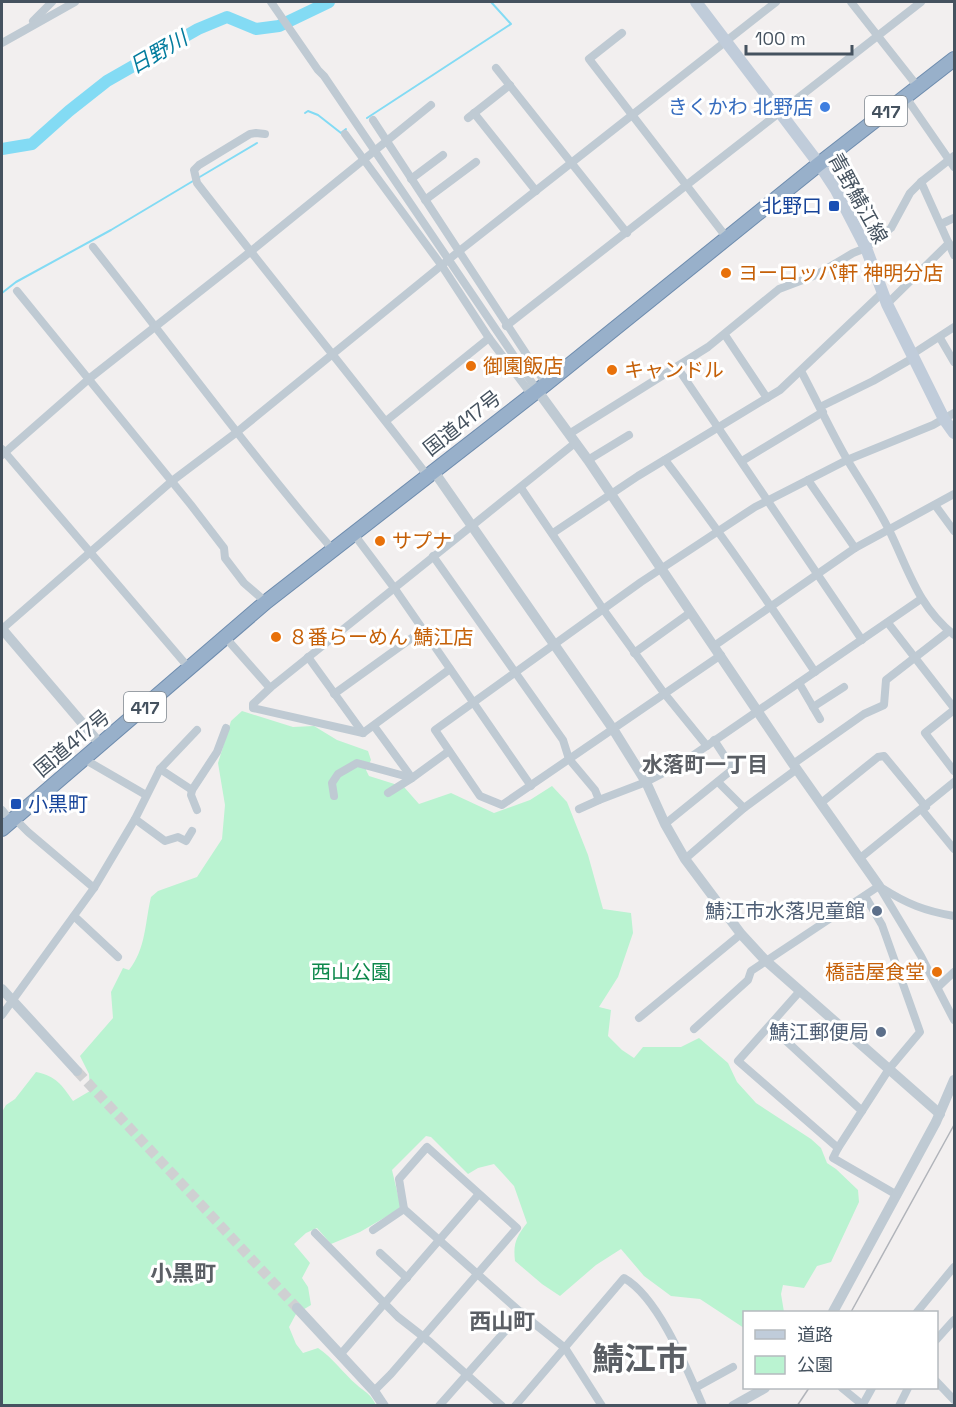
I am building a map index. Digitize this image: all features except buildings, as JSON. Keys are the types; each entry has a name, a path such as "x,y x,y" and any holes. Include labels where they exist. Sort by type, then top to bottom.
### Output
{"highway":[{"name":"国道417号","path":"7,819 101,745 266,602 954,59"}],"main road":[{"name":"青野鯖江線","path":"696,2 819,164 836,190 866,248 884,299 912,357 949,416 954,433"}],"street":[{"path":"26,28 52,2"},
{"path":"2,43 75,2"},
{"path":"272,2 375,150 489,338 538,389"},
{"path":"101,745 2,629 172,481 237,432 458,252 776,2"},
{"path":"850,2 918,87"},
{"path":"507,326 921,2"},
{"path":"622,33 589,59 727,238"},
{"path":"496,68 627,233"},
{"path":"510,85 471,116 536,191"},
{"path":"450,669 363,734 253,708 254,704 270,688 521,488 572,438 724,335 779,289 816,275 866,248 891,228 910,193 921,182 953,161 905,96"},
{"path":"189,668 2,452 90,378 431,105"},
{"path":"373,120 507,326 538,389"},
{"path":"265,134 256,132 250,134 194,170 197,183 386,421 474,526 613,729 646,782 665,824 686,859 741,934 765,960 940,1114"},
{"path":"345,134 445,263 611,493 879,886 952,1012 954,1020"},
{"path":"411,179 443,155"},
{"path":"425,200 476,162"},
{"path":"921,182 954,255"},
{"path":"941,224 954,218"},
{"path":"553,533 611,493 780,390 949,243"},
{"path":"93,247 193,378 333,550"},
{"path":"17,291 172,481 224,548 225,558 244,583 266,602"},
{"path":"742,462 822,410 912,357 954,327"},
{"path":"724,335 767,398"},
{"path":"386,421 489,338"},
{"path":"940,338 954,362"},
{"path":"677,367 862,640"},
{"path":"686,859 795,766 864,714 884,705 886,680 915,657 952,633 934,616 921,599 890,531 848,460 801,371"},
{"path":"721,655 502,805 480,796 435,730 661,568 769,500 848,460 949,416"},
{"path":"588,460 629,435"},
{"path":"665,460 719,531 815,672"},
{"path":"808,480 855,548"},
{"path":"521,488 663,693 733,769 665,824"},
{"path":"714,646 855,548 890,531 954,494"},
{"path":"935,505 954,531"},
{"path":"353,533 395,589 531,786"},
{"path":"433,556 562,740 569,759 595,790 599,800"},
{"path":"579,809 646,782 679,765 921,599"},
{"path":"634,653 691,612"},
{"path":"888,623 954,709 925,733 954,771"},
{"path":"334,694 423,630"},
{"path":"225,637 270,688"},
{"path":"308,657 363,734"},
{"path":"799,683 820,719"},
{"path":"813,707 844,687"},
{"path":"375,726 412,778"},
{"path":"197,810 191,795 192,790 217,752 226,728"},
{"path":"2,1015 11,999 94,888 135,819 160,769 197,730"},
{"path":"388,793 449,751"},
{"path":"821,803 878,757 884,756 954,849"},
{"path":"84,759 146,795"},
{"path":"334,796 332,783 338,774 357,763 412,778"},
{"path":"160,769 192,790"},
{"path":"718,782 744,808"},
{"path":"859,859 954,782"},
{"path":"7,819 28,832 94,888"},
{"path":"135,819 165,841 178,837 186,841 192,831"},
{"path":"694,1029 748,980 751,971 765,960 818,928 879,886"},
{"path":"879,886 905,903 933,913 954,916"},
{"path":"865,896 882,925 920,1032 889,1069 833,1158 897,1195"},
{"path":"74,916 118,957"},
{"path":"639,1018 741,934"},
{"path":"938,987 954,972"},
{"path":"2,989 77,1071"},
{"path":"800,991 738,1061 838,1148"},
{"path":"770,1026 862,1110"},
{"path":"834,1311 940,1114 954,1080"},
{"path":"374,1391 423,1337 477,1273 516,1228 427,1146 399,1179 404,1209 439,1240 477,1273 522,1312 565,1348 602,1406"},
{"path":"340,1355 478,1195"},
{"path":"373,1230 404,1209"},
{"path":"315,1233 402,1321 502,1406"},
{"path":"380,1253 406,1278"},
{"path":"918,1311 954,1267"},
{"path":"515,1406 624,1278 635,1285 669,1331 703,1406"},
{"path":"297,1308 374,1391 384,1406"},
{"path":"439,1406 522,1312"},
{"path":"938,1338 954,1320"},
{"path":"695,1388 734,1367"},
{"path":"938,1382 952,1393"},
{"path":"733,1406 763,1389"},
{"path":"843,1389 863,1405 871,1389"},
{"path":"899,1406 908,1389"}],"green space":[{"name":"西山公園","path":"242,711 293,727 314,726 337,740 368,751 371,760 366,770 369,776 404,787 419,804 451,793 494,813 530,800 552,786 567,802 588,855 603,909 631,913 633,933 618,977 599,1007 611,1010 608,1036 634,1058 643,1047 681,1047 699,1038 728,1063 737,1082 756,1103 811,1139 821,1148 827,1163 858,1190 859,1202 831,1262 817,1266 804,1288 783,1285 781,1294 784,1311 743,1311 743,1327 700,1299 671,1296 644,1276 621,1249 596,1265 560,1296 515,1261 516,1241 527,1223 514,1186 494,1164 478,1168 468,1174 431,1137 426,1136 392,1170 401,1208 360,1232 331,1244 317,1228 306,1233 294,1244 310,1263 302,1278 308,1287 311,1305 296,1314 289,1327 296,1344 303,1353 318,1348 370,1396 376,1405 2,1406 2,1112 36,1072 58,1082 73,1101 90,1091 89,1074 80,1056 113,1018 111,992 123,968 129,970 139,953 151,897 158,891 197,877 222,839 225,805 218,763 231,721"}],"waterway":[{"name":"日野川","path":"2,149 32,144 107,81 198,29 227,17 256,29 279,26 329,2"},
{"path":"367,118 511,24 491,2"},
{"path":"305,113 308,111 318,115 341,133 346,129"},
{"path":"198,178 257,143"},
{"path":"2,293 16,282 111,230 193,181"}],"tunnel":[{"path":"77,1071 297,1308"}],"tram line":[{"path":"852,1311 954,1125"},
{"path":"797,1406 808,1389"}],"place":[{"name":"きくかわ 北野店","path":"825,107"},
{"name":"北野口","path":"834,206"},
{"name":"ヨーロッパ軒 神明分店","path":"726,273"},
{"name":"御園飯店","path":"471,366"},
{"name":"キャンドル","path":"612,370"},
{"name":"サプナ","path":"380,541"},
{"name":"８番らーめん 鯖江店","path":"276,637"},
{"name":"小黒町","path":"16,804"},
{"name":"鯖江市水落児童館","path":"877,911"},
{"name":"橋詰屋食堂","path":"937,972"},
{"name":"鯖江郵便局","path":"881,1032"}],"district":[{"name":"水落町一丁目","path":"705,764"},
{"name":"小黒町","path":"183,1273"},
{"name":"西山町","path":"502,1321"},
{"name":"鯖江市","path":"640,1359"}]}
